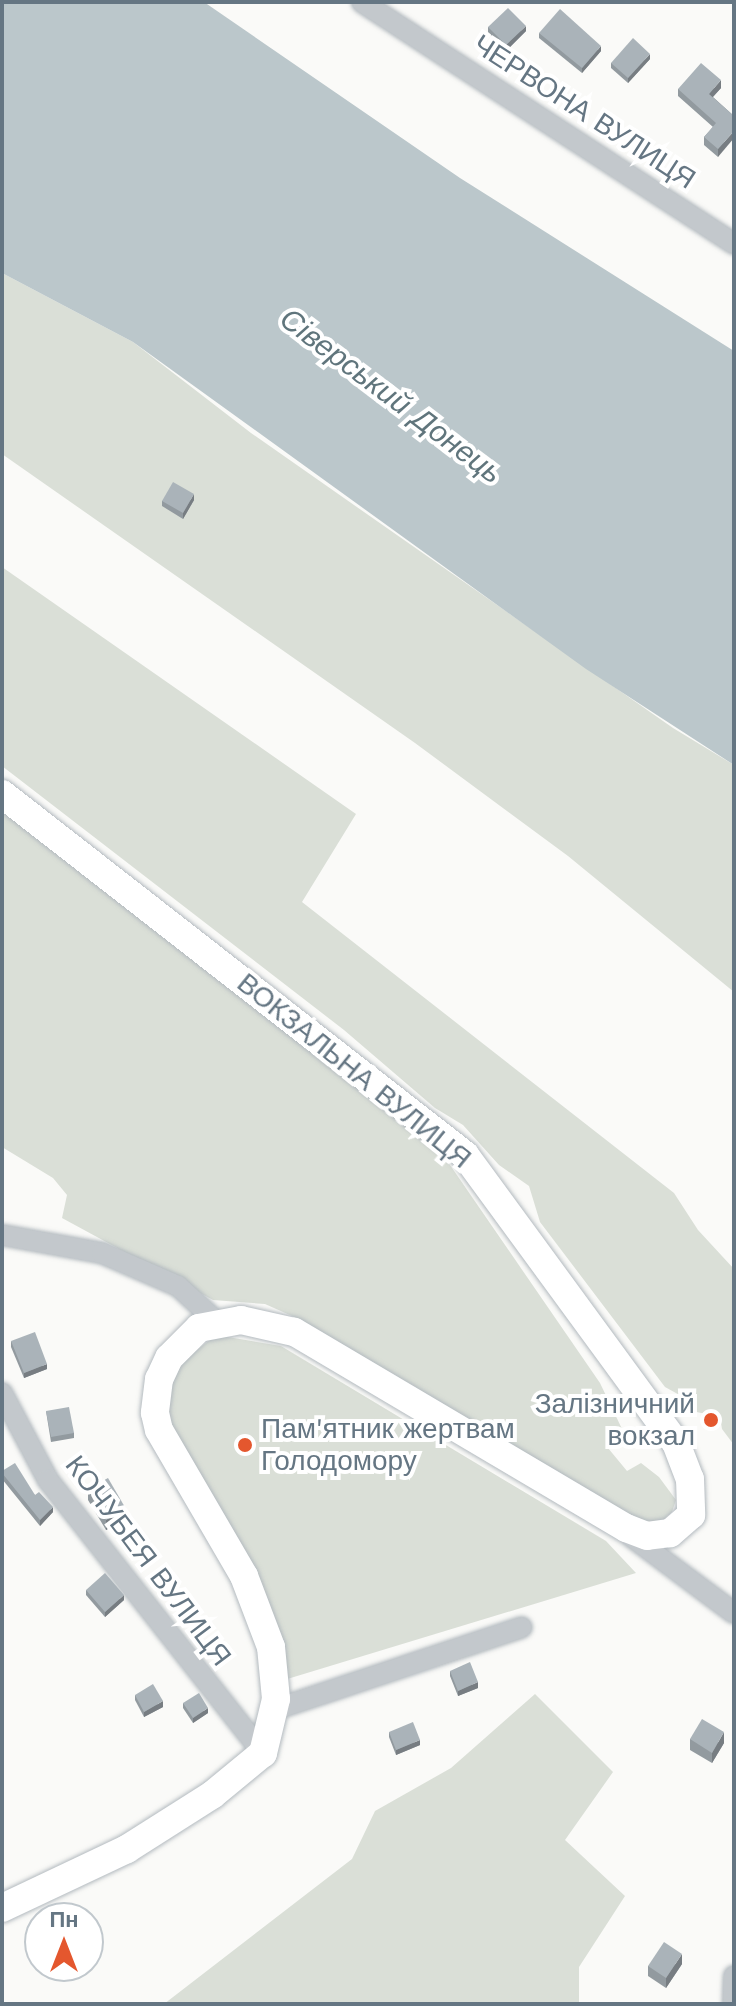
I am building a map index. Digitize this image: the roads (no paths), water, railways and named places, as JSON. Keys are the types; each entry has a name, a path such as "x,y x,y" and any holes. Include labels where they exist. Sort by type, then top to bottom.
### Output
{"main road":[{"name":"ВОКЗАЛЬНА ВУЛИЦЯ","path":"2,794 465,1155 676,1443 690,1479 691,1515 670,1533 647,1536 599,1513"},
{"path":"2,1908 127,1849 212,1795 263,1753 273,1710 271,1647 244,1576 159,1430 155,1413 155,1395 169,1358 199,1328 217,1322 268,1323 294,1332 599,1513"}],"street":[{"name":"ЧЕРВОНА ВУЛИЦЯ","path":"362,2 734,244"},
{"path":"2,1235 102,1253 178,1286 217,1322"},
{"name":"КОЧУБЕЯ ВУЛИЦЯ","path":"2,1393 48,1480 263,1753"},
{"path":"599,1513 734,1613"},
{"path":"273,1710 522,1627"},
{"path":"733,2004 734,1976"}],"water":[{"name":"Сіверський Донець","path":"2,2 204,2 460,178 734,351 734,765 586,669 133,342 2,273"}],"place":[{"name":"Залізничний вокзал","path":"711,1420"},
{"name":"Пам'ятник жертвам Голодомору","path":"245,1445"}]}
